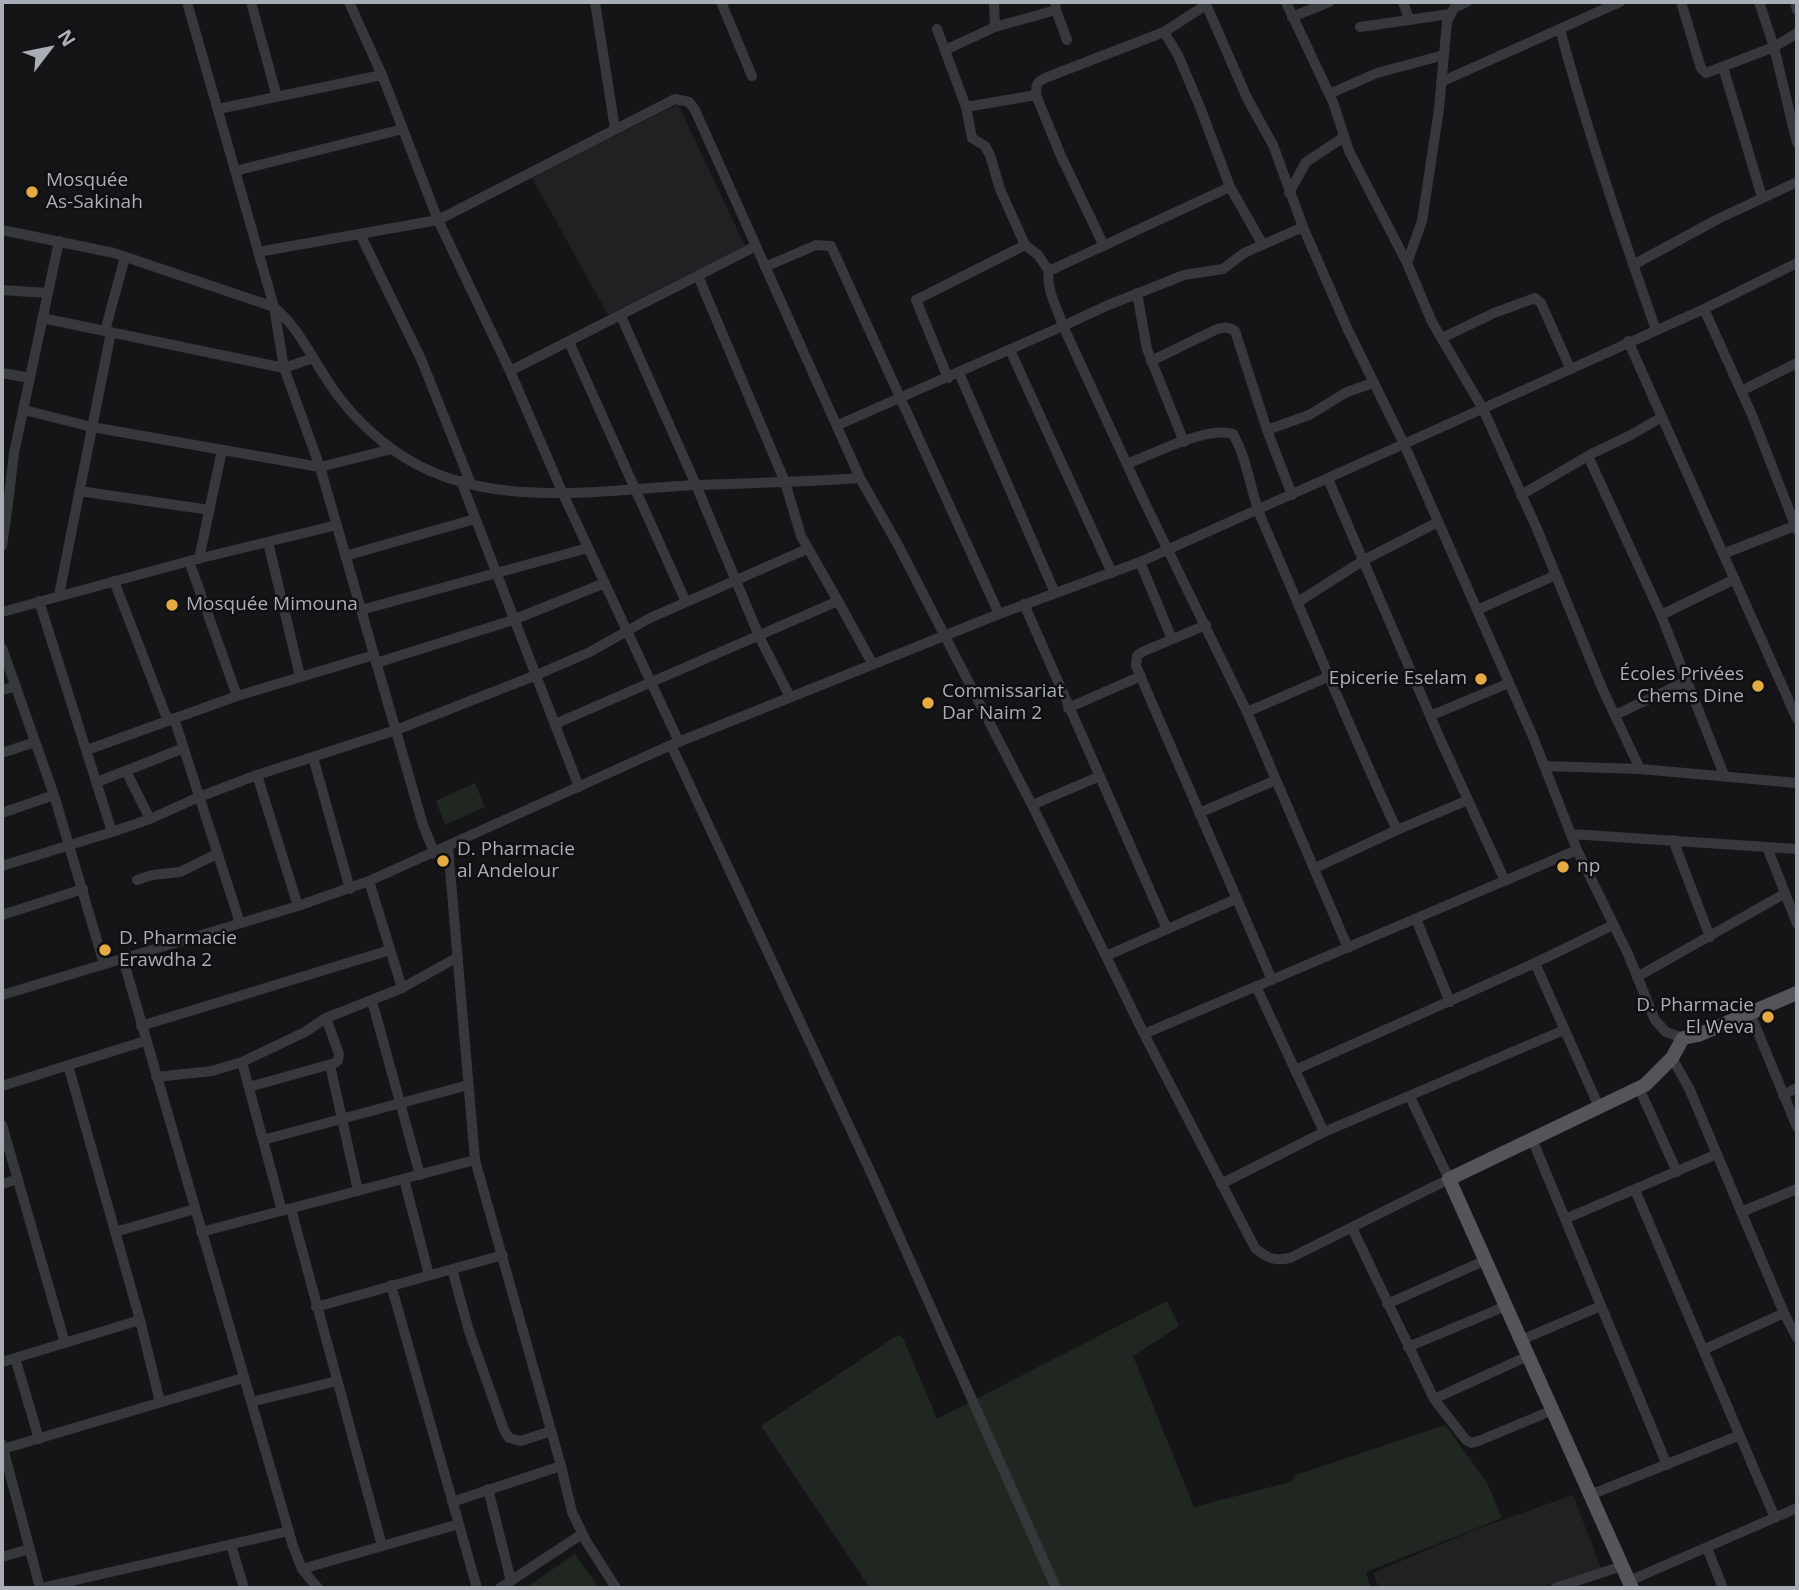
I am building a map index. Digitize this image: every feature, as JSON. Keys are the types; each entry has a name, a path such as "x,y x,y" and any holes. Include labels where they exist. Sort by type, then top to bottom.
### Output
{"main road":[{"path":"1631,1585 1449,1178 1651,1082 1672,1058 1683,1038 1693,1037 1797,993"}],"street":[{"path":"187,2 274,307 284,368 320,467 432,854"},
{"path":"251,2 277,97"},
{"path":"349,2 382,75 438,220 652,683 675,744 873,1175 1056,1588"},
{"path":"595,2 615,129"},
{"path":"721,2 752,76"},
{"path":"994,2 995,27"},
{"path":"1286,2 1329,94 1349,151 1406,263 1432,323 1483,409 1640,769"},
{"path":"1292,17 1329,2"},
{"path":"1402,2 1409,19"},
{"path":"1406,263 1422,221 1450,14 1454,8 1467,2"},
{"path":"1441,82 1620,2"},
{"path":"1681,2 1703,72 1706,73 1774,47 1797,33"},
{"path":"1759,2 1774,47 1797,143"},
{"path":"1795,2 1797,9"},
{"path":"1104,246 1061,156 1036,95 1038,81 1164,32 1205,4 1247,98 1273,145 1303,227 1373,383 1404,444 1509,683 1577,850 1655,1020 1667,1032 1683,1038"},
{"path":"944,50 995,27 1055,6 1067,40"},
{"path":"1360,27 1450,14"},
{"path":"937,29 966,107 972,138 985,146 990,155 1000,189 1025,246 1038,255 1049,271 1050,288 1063,326 1247,712 1348,947"},
{"path":"1560,29 1574,81 1656,330"},
{"path":"1164,32 1178,55 1230,187 1263,245"},
{"path":"1329,94 1377,73 1444,55"},
{"path":"1723,67 1762,197"},
{"path":"218,109 382,75"},
{"path":"966,107 1036,95"},
{"path":"258,252 438,220 675,99 689,102 695,110 860,478 1032,805 1144,1034 1255,1248 1267,1258 1290,1258 1449,1178 1410,1097"},
{"path":"235,171 403,129"},
{"path":"1290,193 1306,162 1345,137"},
{"path":"1633,265 1762,197 1797,183"},
{"path":"1049,271 1230,187"},
{"path":"838,425 1137,293 1184,275 1223,270 1244,253 1303,227"},
{"path":"2,230 125,257 274,307 290,322 351,411 393,449 432,471 466,483 499,490 563,494 860,478"},
{"path":"360,234 416,348 466,483 475,519 579,787"},
{"path":"2,544 5,504 14,453 59,241"},
{"path":"765,267 816,245 831,246 999,614"},
{"path":"510,371 756,246"},
{"path":"1025,246 916,300 1055,593"},
{"path":"59,595 108,332 125,257"},
{"path":"2,995 350,889 675,744 872,663 1140,562 1704,309 1797,263"},
{"path":"698,276 785,482 807,549 872,663"},
{"path":"2,290 47,293"},
{"path":"1137,293 1152,361 1184,442"},
{"path":"1442,338 1494,313 1535,298 1541,303 1570,368"},
{"path":"1704,309 1797,527 1723,554"},
{"path":"621,316 759,636 790,697"},
{"path":"42,318 284,368 313,358"},
{"path":"1152,361 1223,327 1235,331 1266,430 1292,495"},
{"path":"1628,341 1797,719"},
{"path":"569,342 686,602"},
{"path":"1010,350 1112,573"},
{"path":"1741,391 1797,363"},
{"path":"2,373 30,378"},
{"path":"1266,430 1309,415 1347,392 1373,383"},
{"path":"24,410 92,427 320,467 393,449"},
{"path":"1521,495 1588,456 1662,418"},
{"path":"1127,464 1205,434 1233,434 1258,509 1397,830"},
{"path":"222,450 210,510 194,560 237,696"},
{"path":"2,452 14,453"},
{"path":"1588,456 1661,615 1724,775"},
{"path":"1328,479 1430,716 1505,881"},
{"path":"79,491 210,510"},
{"path":"345,555 475,519"},
{"path":"1298,602 1364,560 1438,522"},
{"path":"2,611 337,525"},
{"path":"268,542 300,676"},
{"path":"361,610 588,548"},
{"path":"2,866 150,819 257,775 396,730 534,676 590,652 650,618 807,549"},
{"path":"1140,562 1172,639"},
{"path":"1477,610 1556,575"},
{"path":"1661,615 1735,579"},
{"path":"114,581 184,748 240,923"},
{"path":"88,750 300,676 375,659 513,620 605,583"},
{"path":"39,601 112,832"},
{"path":"555,724 838,601"},
{"path":"1024,604 1167,929"},
{"path":"1206,625 1142,652 1137,656 1136,666 1272,980"},
{"path":"2,648 71,846 104,964"},
{"path":"1068,708 1141,676"},
{"path":"1247,712 1330,676"},
{"path":"1615,715 1687,681"},
{"path":"1430,716 1509,683"},
{"path":"2,690 16,686"},
{"path":"2,753 35,742"},
{"path":"97,782 184,748"},
{"path":"313,757 350,889"},
{"path":"1544,766 1640,769 1797,783"},
{"path":"126,771 150,819"},
{"path":"257,775 298,906"},
{"path":"1032,805 1098,777"},
{"path":"1199,813 1276,780"},
{"path":"2,813 54,795"},
{"path":"1315,868 1468,800"},
{"path":"1571,834 1797,849"},
{"path":"1673,840 1710,937"},
{"path":"448,846 475,1160 572,1512 582,1534 616,1588"},
{"path":"1767,847 1797,924"},
{"path":"1144,1034 1577,850"},
{"path":"137,880 180,872 217,854"},
{"path":"369,881 402,988"},
{"path":"2,915 83,889"},
{"path":"1637,977 1784,894"},
{"path":"1106,956 1236,899"},
{"path":"1416,919 1450,1002"},
{"path":"1295,1070 1535,964 1613,925"},
{"path":"141,1026 390,950"},
{"path":"156,1077 212,1071 242,1062 305,1032 326,1018 402,988 458,957"},
{"path":"123,959 289,1531 302,1569 318,1588"},
{"path":"1535,964 1599,1107"},
{"path":"1256,986 1324,1132"},
{"path":"372,1001 420,1174"},
{"path":"1750,1013 1797,1127"},
{"path":"249,1087 330,1065 338,1060 339,1054 326,1018"},
{"path":"1221,1184 1324,1132 1564,1030"},
{"path":"2,1086 145,1041"},
{"path":"1672,1058 1689,1088 1797,1338"},
{"path":"242,1062 263,1140 316,1307 382,1546"},
{"path":"330,1065 358,1191"},
{"path":"68,1066 140,1320 160,1402"},
{"path":"263,1140 468,1085"},
{"path":"1639,1088 1677,1172"},
{"path":"1783,1095 1797,1088"},
{"path":"2,1125 65,1343"},
{"path":"1532,1139 1667,1465"},
{"path":"1565,1219 1717,1154"},
{"path":"201,1232 475,1160"},
{"path":"404,1179 429,1275"},
{"path":"2,1184 18,1180"},
{"path":"1741,1212 1797,1189"},
{"path":"1635,1190 1775,1518"},
{"path":"115,1232 195,1209"},
{"path":"1352,1228 1434,1399 1458,1432 1472,1443 1553,1410"},
{"path":"316,1307 503,1255"},
{"path":"1387,1304 1486,1259"},
{"path":"452,1269 469,1331 504,1430 513,1441 551,1431"},
{"path":"391,1285 477,1588"},
{"path":"1408,1348 1506,1306"},
{"path":"1521,1340 1601,1306"},
{"path":"1703,1350 1784,1313"},
{"path":"2,1362 140,1320"},
{"path":"1434,1399 1528,1356"},
{"path":"15,1358 39,1439"},
{"path":"243,1378 3,1451 40,1588 289,1531"},
{"path":"251,1402 337,1381"},
{"path":"1590,1495 1740,1435"},
{"path":"452,1502 561,1465"},
{"path":"488,1489 511,1581"},
{"path":"1631,1585 1797,1508"},
{"path":"302,1569 459,1524"},
{"path":"500,1588 582,1534"},
{"path":"231,1545 244,1588"},
{"path":"1707,1548 1723,1588"},
{"path":"2,1557 29,1549"},
{"path":"1555,1588 1622,1566"}],"shaded area":[{"path":"678,104 745,246 608,315 532,178"},
{"path":"475,783 485,807 445,825 436,801"},
{"path":"1167,1301 1179,1326 1133,1356 1194,1507 1290,1482 1296,1475 1445,1425 1486,1481 1502,1518 1366,1572 1371,1588 870,1588 761,1426 898,1335 903,1338 937,1419"},
{"path":"1573,1495 1601,1568 1539,1588 1379,1588 1373,1573 1474,1530"},
{"path":"575,1554 599,1588 525,1588"}],"place":[{"name":"Mosquée As-Sakinah","path":"32,192"},
{"name":"Mosquée Mimouna","path":"172,605"},
{"name":"Epicerie Eselam","path":"1481,679"},
{"name":"Écoles Privées Chems Dine","path":"1758,686"},
{"name":"Commissariat Dar Naim 2","path":"928,703"},
{"name":"D. Pharmacie al Andelour","path":"443,861"},
{"name":"np","path":"1563,867"},
{"name":"D. Pharmacie Erawdha 2","path":"105,950"},
{"name":"D. Pharmacie El Weva","path":"1768,1017"}]}
